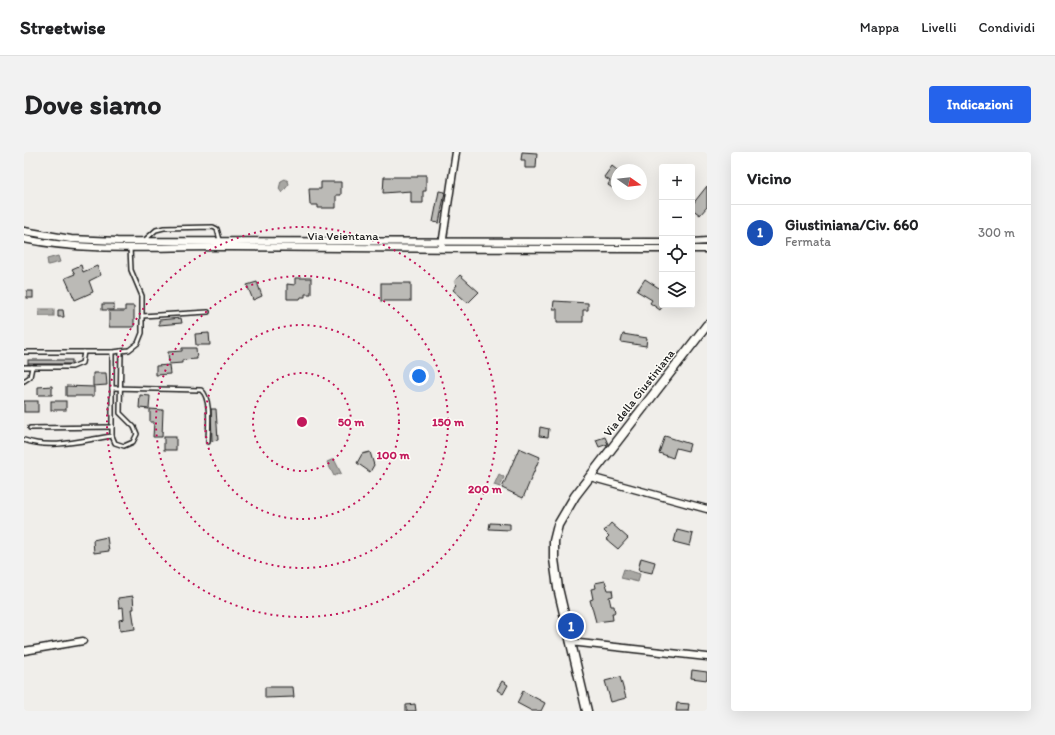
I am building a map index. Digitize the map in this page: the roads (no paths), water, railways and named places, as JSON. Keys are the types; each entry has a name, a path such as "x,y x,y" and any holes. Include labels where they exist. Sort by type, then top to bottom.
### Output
{"street":[{"path":"442,244 456,152"},
{"name":"Via Veientana","path":"24,231 71,239 220,240 659,249"},
{"name":"Via Veientana","path":"24,239 70,247 659,242"},
{"path":"130,240 130,247"},
{"path":"695,242 707,241"},
{"path":"695,249 707,249"},
{"name":"Via della Giustiniana","path":"587,711 558,588 554,559 554,541 563,515 590,477 707,325"},
{"path":"590,477 707,510"},
{"path":"24,651 83,641"},
{"path":"570,642 707,657"}],"lane":[{"path":"146,240 156,230 164,228 213,227 218,229 220,240"},
{"path":"24,352 112,352 132,348 140,340 142,294 131,270 130,247"},
{"path":"142,316 208,312"},
{"path":"112,352 112,436 115,443 124,446 132,443 136,436 134,427 122,416 120,410 121,351"},
{"path":"24,367 78,365 83,360 84,352"},
{"path":"24,381 30,377 32,367"},
{"path":"112,388 201,390 205,394 208,403 208,442"},
{"path":"112,410 120,410"},
{"path":"30,428 112,427"},
{"path":"24,440 37,444 49,445 112,436"}],"place":[{"name":"Giustiniana/Civ. 660","path":"571,626"}]}
